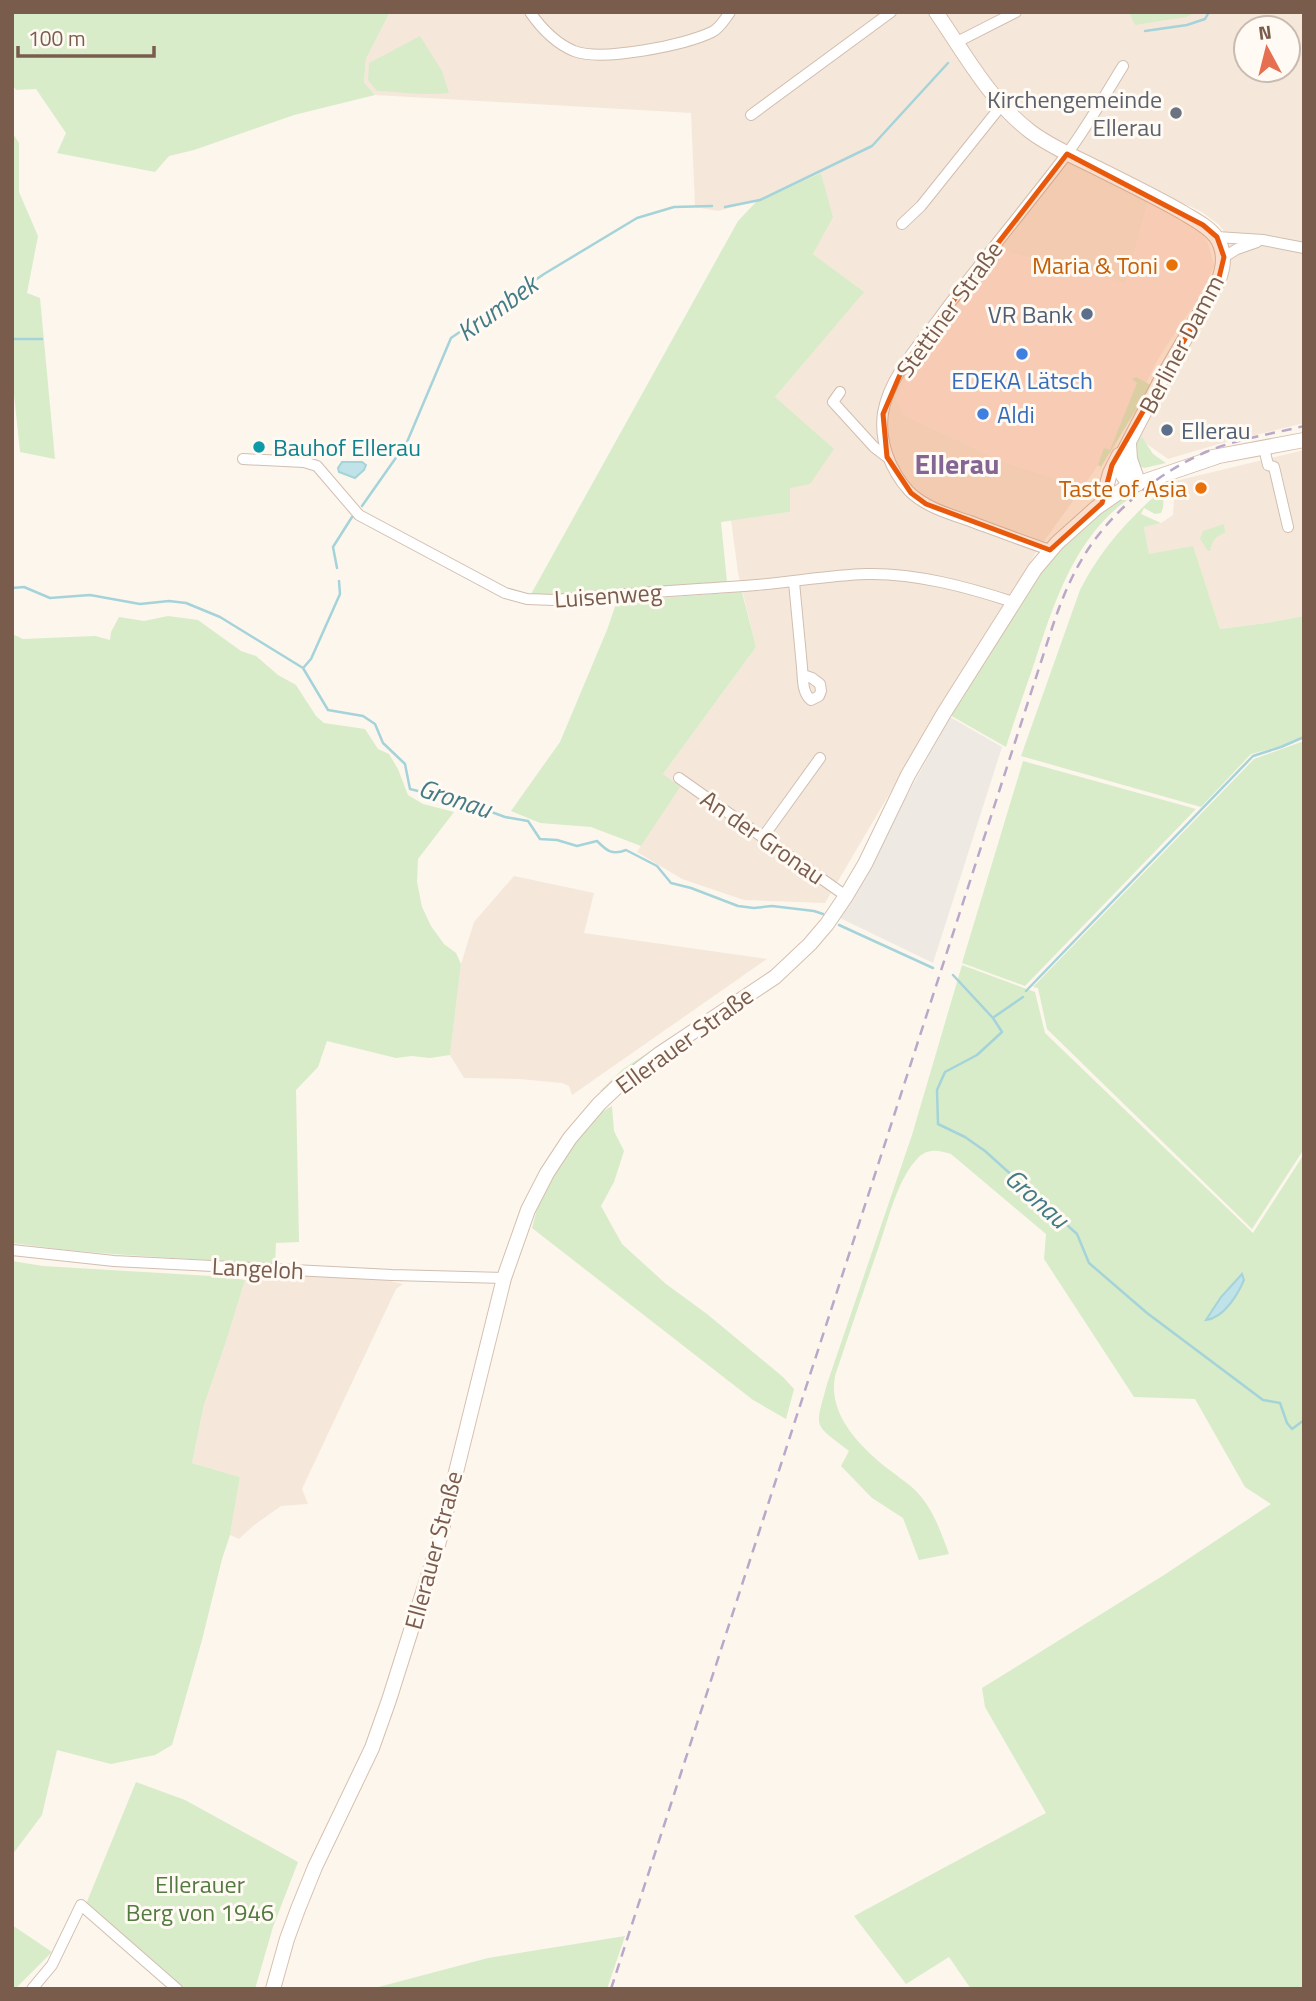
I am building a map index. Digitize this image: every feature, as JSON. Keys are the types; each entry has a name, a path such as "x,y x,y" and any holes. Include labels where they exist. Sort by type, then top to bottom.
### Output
{"main road":[{"name":"Berliner Damm","path":"936,12 1001,106 1032,133 1067,154 1167,204 1203,225 1217,237 1224,257 1218,282 1161,380 1121,457 1122,474 1132,483"},
{"path":"1102,503 1112,465 1130,439"},
{"name":"Ellerauer Straße","path":"273,1989 298,1909 372,1748 394,1686 438,1545 504,1278 528,1210 547,1173 570,1139 619,1085 658,1055 775,977 827,924 881,834 908,775 1013,602 1034,569 1070,529 1132,483 1216,457 1304,440"}],"street":[{"path":"530,12 545,32 575,51 614,55 664,46 713,31 723,23 730,12"},
{"path":"751,115 891,12"},
{"path":"958,44 1016,12"},
{"name":"Stettiner Straße","path":"1050,550 926,504 911,492 898,477 887,457 883,414 888,394 905,363 1067,154 1123,65"},
{"path":"902,224 921,206 1001,106"},
{"path":"1217,237 1263,240 1304,248"},
{"path":"1224,257 1237,249 1263,240"},
{"path":"840,392 833,402 874,447 887,457"},
{"path":"1264,448 1268,464 1274,467 1289,527"},
{"name":"Luisenweg","path":"243,459 304,461 317,466 359,515 505,593 527,599 554,600 875,574 903,576 982,592 1013,602"},
{"path":"794,582 803,675"},
{"path":"763,837 820,758"},
{"name":"An der Gronau","path":"679,778 846,896"},
{"name":"Langeloh","path":"12,1250 114,1261 504,1278"},
{"path":"32,1989 52,1965 81,1905 177,1989"}],"highlighted area":[{"path":"1067,154 1203,225 1217,237 1224,257 1218,282 1112,465 1102,503 1050,550 926,504 911,493 887,457 883,414 905,363"}],"shaded area":[{"path":"390,12 928,12 998,110 1149,199 1126,283 902,414 1004,462 1083,487 1037,551 825,903 744,900 682,879 637,852 679,787 663,774 756,647 738,573 731,520 790,512 775,397 863,292 813,254 832,217 821,173 757,201 718,211 695,207 691,113 375,95 364,82 366,59"},
{"path":"941,12 1304,12 1304,423 1168,459 1144,442 1142,437 1139,438 1227,275 1230,267 1229,238 1219,225 1202,212 1070,150 1035,129 1004,101"},
{"path":"1149,199 1203,235 1208,242 1214,266 1198,303 1188,313 1157,361 1113,450 1098,465 1083,487 1004,462 902,414 895,397 932,335 975,273 999,249 1126,283"},
{"path":"1304,450 1304,616 1220,629 1193,547 1149,555 1144,527 1161,523 1173,515 1175,481"},
{"path":"950,717 1002,747 933,963 840,918"},
{"path":"514,876 594,893 584,933 767,959 572,1095 569,1086 562,1083 464,1078 450,1055 461,964 474,922"},
{"path":"329,1273 372,1277 403,1284 396,1289 302,1489 308,1504 281,1506 239,1539 230,1535 240,1477 192,1463 204,1405 245,1280"}],"green space":[{"path":"12,12 390,12 366,59 364,82 375,95 294,115 169,156 155,172 57,153 66,133 36,89 16,90 12,84"},
{"path":"1129,12 1197,12 1186,17 1135,25"},
{"path":"420,36 442,71 449,93 377,91 368,80 369,63"},
{"path":"12,132 19,143 19,192 38,236 27,293 40,298 55,459 20,452 12,375"},
{"path":"821,173 833,217 813,254 864,292 775,397 834,449 810,484 790,488 790,512 721,522 727,582 530,596 738,221 757,201"},
{"path":"1136,377 1151,385 1101,467 1098,465 1104,448 1110,450 1137,383 1132,379"},
{"path":"1142,437 1153,454 1166,463 1144,468 1138,465 1134,451 1139,438"},
{"path":"1149,485 1118,507 1102,523 1076,558 1049,619 1006,747 948,714 1017,607 1065,545 1103,510"},
{"path":"1164,488 1161,513 1155,514 1144,508 1141,514 1161,523 1144,527 1149,554 1193,546 1220,629 1304,616 1304,736 1251,754 1201,807 1021,756 1080,590 1088,575 1117,535 1139,511"},
{"path":"1224,524 1225,533 1216,537 1208,551 1200,539 1203,531"},
{"path":"742,592 756,647 663,774 680,787 641,846 591,827 540,823 511,811 560,742 617,601"},
{"path":"168,616 198,620 241,651 256,656 278,675 296,685 316,716 324,723 365,729 378,749 389,754 408,795 423,804 454,812 418,859 417,882 422,907 431,926 444,944 456,953 461,964 450,1055 396,1058 327,1041 318,1067 296,1090 299,1242 276,1243 275,1264 110,1254 12,1243 12,634 23,639 95,636 110,640 119,617 144,621"},
{"path":"1304,741 1304,1149 1252,1229 1047,1029 1038,988 1033,987 1254,759"},
{"path":"1023,761 1196,809 1025,986 962,963"},
{"path":"962,965 1035,992 1045,1033 1253,1233 1304,1154 1304,1989 971,1989 949,1957 906,1984 854,1916 1046,1813 985,1707 982,1688 1164,1575 1271,1504 1245,1487 1195,1399 1134,1397 1044,1259 1046,1234 951,1154 937,1151 925,1153 917,1159 899,1188 835,1376 834,1390 840,1415 855,1437 883,1465 917,1492 928,1506 949,1554 919,1560 903,1518 872,1498 841,1466 849,1451 823,1429 819,1418 820,1410 912,1135"},
{"path":"745,989 602,1091 600,1091 623,1069"},
{"path":"612,1106 614,1131 624,1151 614,1182 601,1206 622,1244 666,1284 783,1377 794,1389 786,1419 753,1400 532,1228 540,1200 563,1159 592,1121"},
{"path":"12,1261 43,1266 245,1280 204,1405 192,1463 240,1477 230,1535 172,1745 155,1755 111,1764 57,1750 42,1815 12,1855"},
{"name":"Ellerauer Berg von 1946","path":"136,1782 185,1800 298,1862 273,1927 255,1989 184,1989 86,1904"},
{"path":"12,1925 52,1952 15,1989 12,1989"},
{"path":"625,1936 607,1989 371,1989 488,1958"}],"water":[{"path":"342,462 362,462 366,465 355,478 339,472 338,468"},
{"path":"1242,1274 1244,1280 1229,1304 1219,1315 1206,1320 1221,1297"}],"waterway":[{"name":"Krumbek","path":"1145,31 1187,25 1205,19 1209,12"},
{"name":"Krumbek","path":"725,207 760,200 872,146 948,63"},
{"name":"Krumbek","path":"362,506 407,442 451,338 544,274 637,218 674,207 712,206"},
{"path":"12,339 42,339"},
{"name":"Krumbek","path":"337,568 333,547 352,517"},
{"name":"Krumbek","path":"304,667 311,659 340,594 339,581"},
{"name":"Gronau","path":"12,588 24,587 50,598 90,595 140,604 169,601 186,603 220,617 303,668 328,710 363,716 375,724 383,743 405,764 410,789 470,804 505,817 528,821 540,839 557,840 577,846 597,841 610,851 626,850 657,866 671,883 738,906 772,906 823,914"},
{"path":"1026,991 1253,756 1304,737"},
{"name":"Gronau","path":"839,925 933,968"},
{"name":"Gronau","path":"953,975 993,1018 1002,1032 977,1055 945,1072 937,1090 938,1124 965,1137 985,1151 1077,1234 1089,1263 1147,1313 1263,1400 1280,1403 1292,1429 1304,1420"},
{"path":"994,1017 1023,997"}],"railway":[{"path":"611,1989 1052,628 1069,584 1082,559 1106,526 1120,510 1152,483 1218,447 1304,426"}],"place":[{"name":"Kirchengemeinde Ellerau","path":"1176,113"},
{"name":"Maria & Toni","path":"1172,265"},
{"name":"VR Bank","path":"1087,314"},
{"name":"EDEKA Lätsch","path":"1022,354"},
{"name":"Aldi","path":"983,414"},
{"name":"Ellerau","path":"1167,430"},
{"name":"Bauhof Ellerau","path":"259,447"},
{"name":"Taste of Asia","path":"1201,488"}],"district":[{"name":"Ellerau","path":"957,463"}]}
